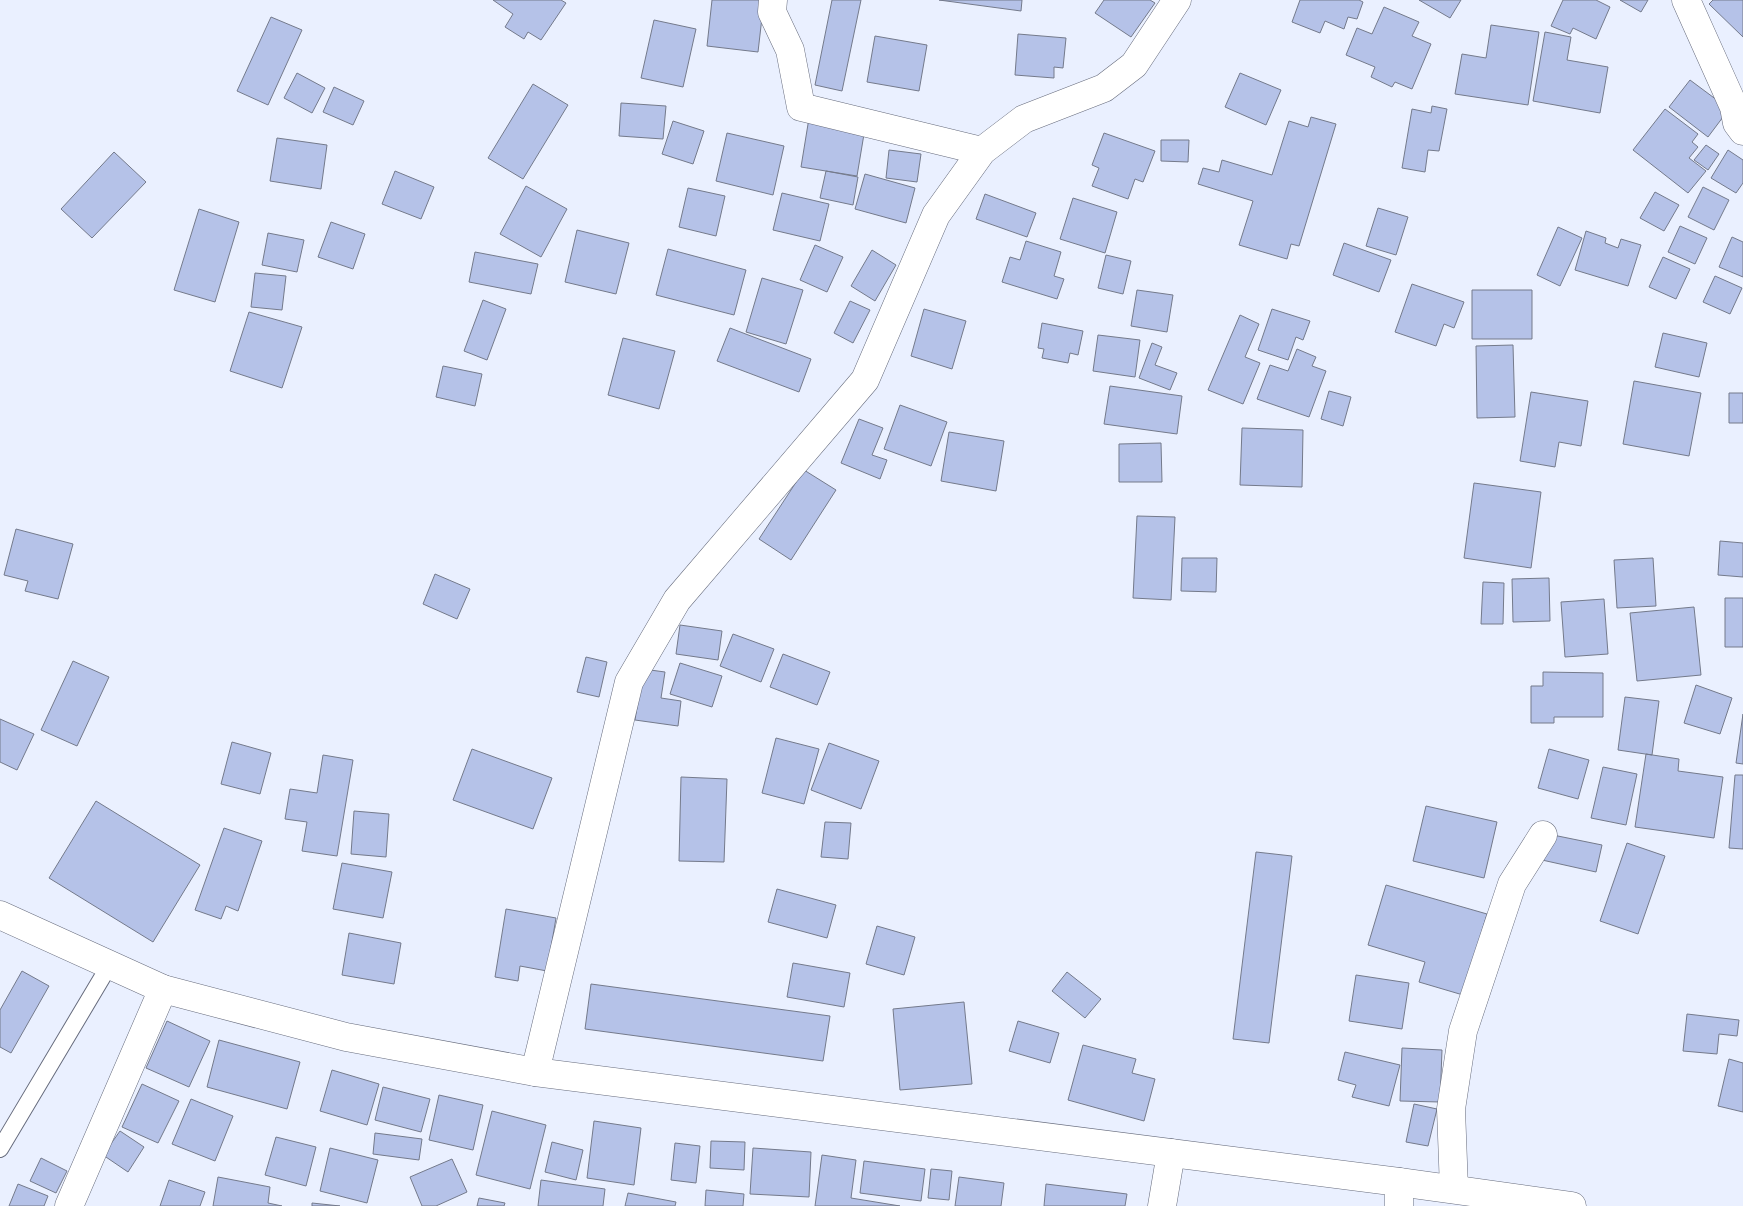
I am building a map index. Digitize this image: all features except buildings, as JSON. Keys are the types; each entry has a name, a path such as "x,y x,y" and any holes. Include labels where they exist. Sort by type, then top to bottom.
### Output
{"street":[{"path":"773,0 772,12 790,50 801,107 982,151"},
{"path":"535,1072 630,682 677,600 865,380 936,215 982,151 1024,119 1104,88 1134,65 1177,0"},
{"path":"1686,0 1734,107 1737,123 1743,131"},
{"path":"1454,1189 1452,1110 1462,1031 1512,884 1543,835"},
{"path":"0,915 163,989 346,1037 535,1072 1171,1152 1399,1194 1454,1189 1572,1206"},
{"path":"69,1206 163,989"},
{"path":"1162,1206 1171,1152"}],"lane":[{"path":"0,1149 109,966"}]}
